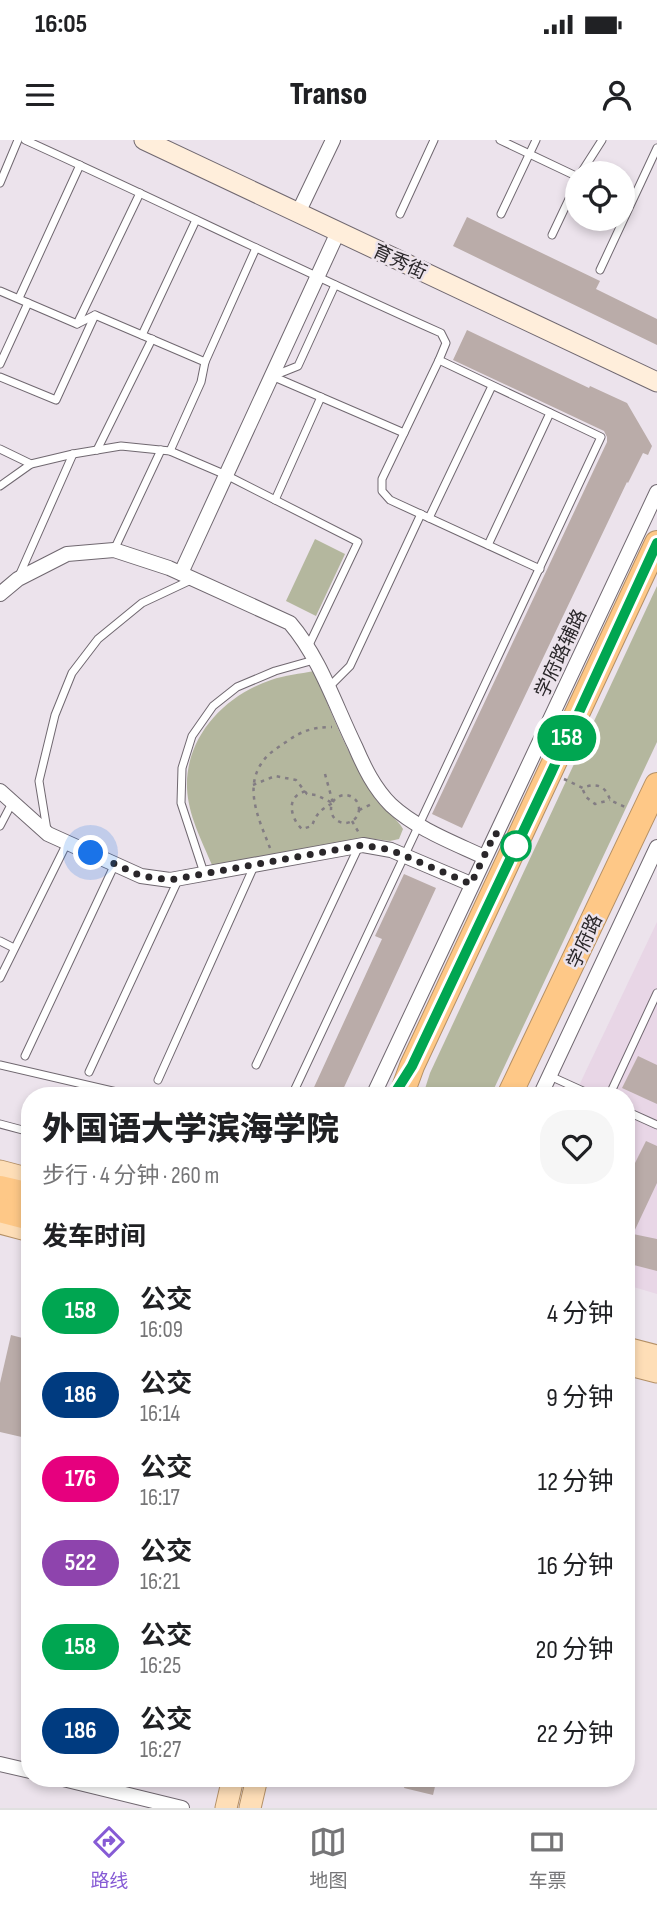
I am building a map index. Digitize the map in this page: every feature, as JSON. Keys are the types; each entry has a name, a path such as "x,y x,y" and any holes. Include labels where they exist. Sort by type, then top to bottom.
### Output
{"highway":[{"path":"404,1087 657,543"},
{"name":"学府路","path":"514,1087 657,786"},
{"path":"0,1188 21,1193"},
{"path":"0,1210 21,1216"}],"main road":[{"path":"521,1087 530,1054"},
{"path":"399,1087 412,1066"},
{"path":"408,1087 412,1066"},
{"path":"0,1171 21,1177"},
{"path":"0,1223 21,1229"},
{"path":"635,1350 657,1356"},
{"path":"635,1366 657,1372"},
{"path":"226,1808 231,1787"},
{"path":"250,1808 255,1787"}],"street":[{"name":"育秀街","path":"144,140 657,369"},
{"name":"育秀街","path":"169,140 300,208 338,232 657,382"},
{"path":"300,208 333,140"},
{"path":"187,576 226,475 338,232"},
{"name":"学府路辅路","path":"377,1087 657,492"},
{"path":"0,594 18,579 66,554 114,550 187,576 290,624 311,654 369,776 390,804 419,826 484,857"},
{"path":"0,791 48,834 141,876 170,880 359,846 391,850 471,884"},
{"path":"544,1087 657,847"},
{"path":"0,1764 21,1769"},
{"path":"96,1787 182,1808"}],"lane":[{"path":"0,183 18,140"},
{"path":"25,140 317,278 441,332 446,343 382,479 382,491 390,500 540,569"},
{"path":"400,214 434,140"},
{"path":"500,140 565,171"},
{"path":"501,214 536,140"},
{"path":"589,161 602,140"},
{"path":"635,196 657,148"},
{"path":"19,298 80,165"},
{"path":"77,324 140,193"},
{"path":"552,235 565,207"},
{"path":"142,335 196,220"},
{"path":"600,270 619,231"},
{"path":"170,451 201,382 205,362 256,248"},
{"path":"272,376 298,366 335,285"},
{"path":"0,291 77,324"},
{"path":"0,364 28,303"},
{"path":"77,324 95,314"},
{"path":"95,314 205,362"},
{"path":"0,377 56,400 95,314"},
{"path":"97,450 152,339"},
{"path":"296,1087 601,437 439,360"},
{"path":"272,376 404,433"},
{"path":"327,688 350,666 492,386"},
{"path":"275,500 321,397"},
{"path":"488,545 550,413"},
{"path":"0,485 31,464 72,454 121,446 170,451 226,475 358,542 311,654 237,687 213,706 192,736 182,768 181,803 204,873"},
{"path":"0,449 31,464"},
{"path":"114,550 161,450"},
{"path":"18,579 72,454"},
{"path":"48,834 39,781 55,715 72,673 98,639 142,603 187,576"},
{"path":"0,826 12,802"},
{"path":"0,978 67,842"},
{"path":"256,1065 359,846"},
{"path":"25,1056 115,864"},
{"path":"158,1080 256,864"},
{"path":"89,1072 180,878"},
{"path":"0,941 14,948"},
{"path":"613,1087 657,993"},
{"path":"0,1065 95,1087"},
{"path":"550,1076 574,1087"},
{"path":"635,1115 657,1125"},
{"path":"0,1124 21,1130"}],"path":[{"path":"275,861 256,810 253,785 260,764 295,736 316,727 346,728"},
{"path":"304,791 294,799 292,807 297,825 302,829 312,826 321,809 333,803 340,796 349,796 357,801 359,810 355,818 348,822 339,821 333,815 333,803 325,774"},
{"path":"253,785 275,776 296,780 307,794 333,803"},
{"path":"564,779 583,788 590,802 600,804 610,800"},
{"path":"583,788 599,785 610,800 631,810"}],"shaded area":[{"path":"657,922 657,1294 635,1287 635,1087 578,1087"}],"green space":[{"path":"315,539 345,554 316,616 286,601"},
{"path":"657,586 657,742 495,1087 426,1087"},
{"path":"314,671 358,770 377,801 403,829 399,839 390,841 367,838 212,865 193,818 187,788 188,769 201,735 211,720 238,696 276,678"}],"building":[{"path":"467,217 600,281 596,289 657,319 657,345 453,246"},
{"path":"467,330 589,388 590,386 627,403 652,446 648,455 643,453 627,482 462,828 432,814 607,442 604,431 453,360"},
{"path":"404,874 436,888 344,1087 314,1087 382,939 375,936"},
{"path":"638,1056 657,1065 657,1104 635,1094 635,1087 622,1087"},
{"path":"646,1141 657,1146 657,1183 635,1230 635,1163"},
{"path":"635,1234 657,1239 657,1271 635,1265"},
{"path":"11,1335 21,1338 21,1437 0,1432 0,1383"},
{"path":"404,1787 435,1787 433,1795"}],"bus line":[{"name":"158","path":"399,1087 412,1066 657,543"}],"route":[{"path":"91,853 141,876 170,880 363,845 391,850 471,884 495,833 516,846"}]}
